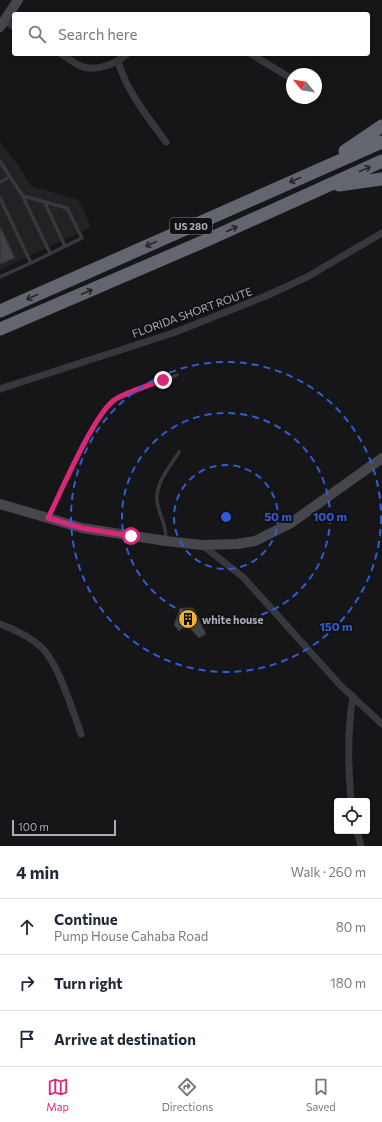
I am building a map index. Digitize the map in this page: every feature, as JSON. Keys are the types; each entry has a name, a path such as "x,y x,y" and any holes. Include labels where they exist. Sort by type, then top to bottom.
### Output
{"highway":[{"path":"317,170 382,126"},
{"name":"US 280","path":"0,311 382,142"},
{"name":"US 280","path":"0,329 382,161"},
{"path":"322,188 382,179"}],"street":[{"path":"12,26 2,24 18,0"},
{"path":"64,56 83,67 102,67 118,62 125,56"},
{"path":"254,56 286,75"},
{"path":"118,62 128,88 166,142"},
{"name":"FLORIDA SHORT ROUTE","path":"0,389 173,333 266,296 307,277 382,233"},
{"path":"0,504 82,528 166,542 202,545 237,544 255,541 291,523 382,458"},
{"path":"202,545 243,576 353,696 382,724"},
{"path":"0,624 24,635 42,647 53,663 82,734"},
{"path":"351,798 348,768 349,716 353,696"},
{"path":"358,834 361,846"}],"lane":[{"path":"0,161 22,196 50,253"},
{"path":"0,182 10,177"},
{"path":"0,276 31,263 82,238 67,208 22,196"},
{"path":"0,198 31,263"},
{"path":"45,202 65,246"},
{"path":"48,518 85,444 108,406 116,400 178,375"},
{"path":"166,542 166,525 157,505 157,494 160,482 180,452"}],"shaded area":[{"path":"0,142 17,163 31,186 79,200 91,227 0,270"}],"building":[{"path":"0,226 15,258 0,264"},
{"name":"white house","path":"180,608 193,608 206,634 199,638 187,625 179,631 174,625"}],"place":[{"name":"white house","path":"188,619"}],"route":[{"path":"131,536 82,528 48,518 85,444 108,406 116,400 163,380"}]}
